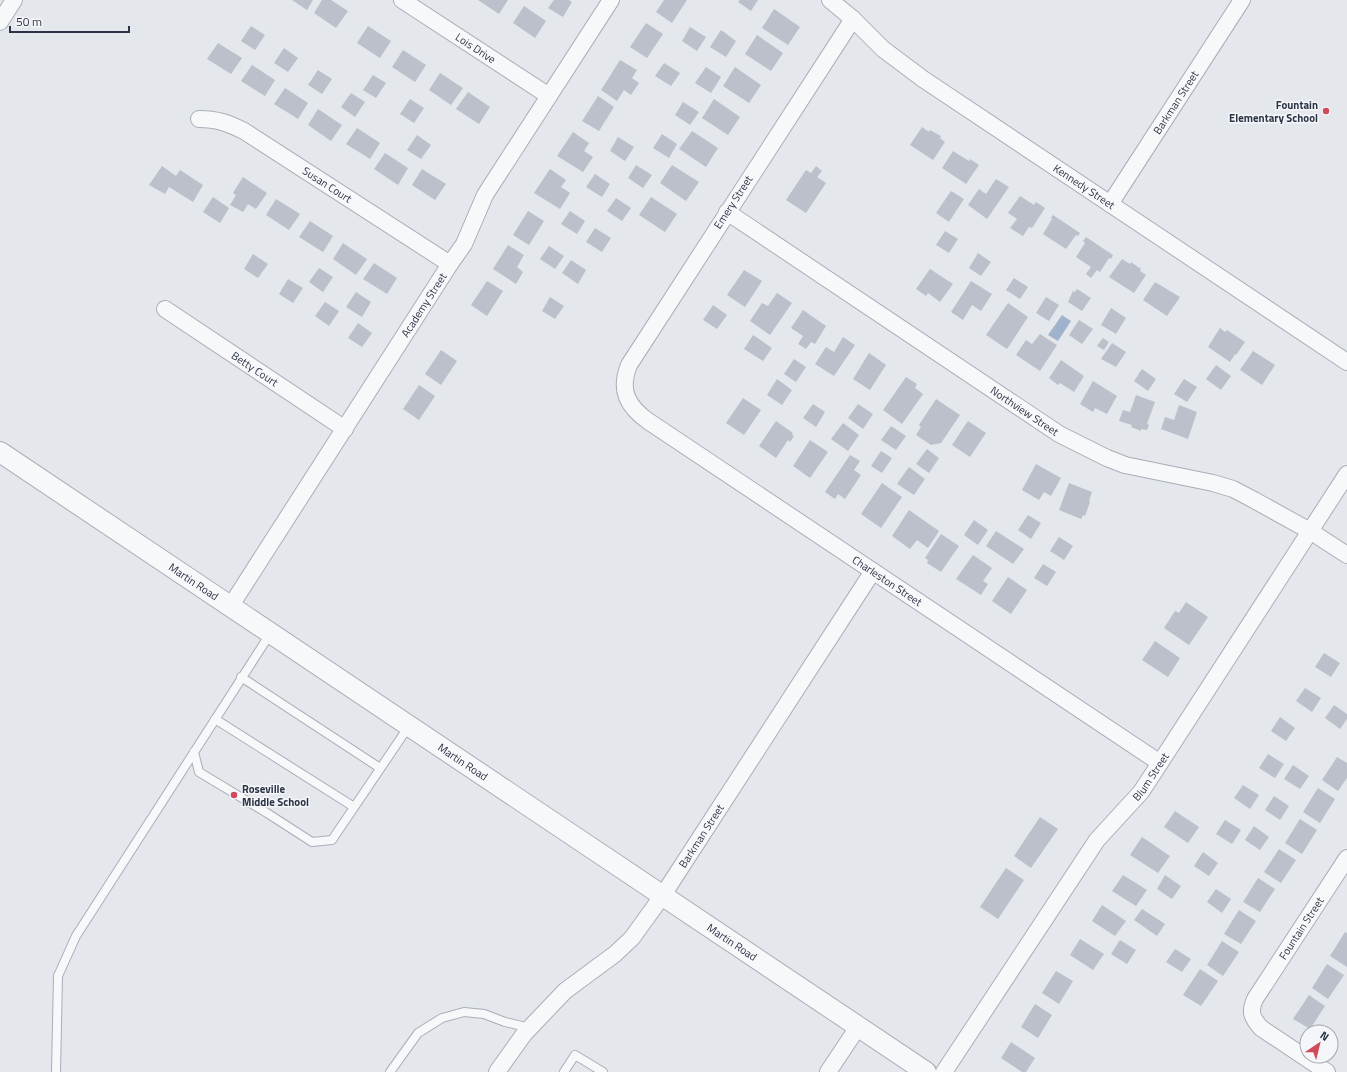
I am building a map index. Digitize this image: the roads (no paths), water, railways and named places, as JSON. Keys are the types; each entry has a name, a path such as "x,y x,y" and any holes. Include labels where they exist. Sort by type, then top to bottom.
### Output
{"street":[{"path":"0,22 14,0"},
{"name":"Lois Drive","path":"402,0 549,96"},
{"name":"Academy Street","path":"230,607 464,244 485,196 611,0"},
{"name":"Kennedy Street","path":"830,0 853,19 883,49 924,79 1347,362"},
{"name":"Barkman Street","path":"1110,204 1242,0"},
{"name":"Emery Street","path":"625,390 625,375 629,365 853,19"},
{"name":"Susan Court","path":"199,119 226,122 244,131 450,264"},
{"name":"Northview Street","path":"728,212 1059,434 1107,458 1125,465 1233,489 1310,531 1347,556"},
{"name":"Betty Court","path":"165,309 345,429"},
{"name":"Charleston Street","path":"625,390 629,403 637,413 1160,763"},
{"name":"Martin Road","path":"0,452 926,1072"},
{"name":"Blum Street","path":"944,1072 1096,840 1140,792 1160,763 1347,474"},
{"name":"Barkman Street","path":"497,1072 524,1034 565,991 615,954 632,938 663,895 873,571"},
{"name":"Fountain Street","path":"1327,1072 1261,1028 1254,1021 1252,1007 1255,999 1347,858"},
{"path":"828,1072 858,1027"}],"lane":[{"path":"56,1072 58,976 76,936 270,634"},
{"path":"241,677 380,768"},
{"path":"215,719 354,807"},
{"path":"194,752 199,772 312,842 332,840 409,726"},
{"path":"390,1072 418,1033 442,1018 464,1012 484,1014 505,1022 530,1028"},
{"path":"564,1072 575,1055 603,1072"}],"water":[{"path":"1062,315 1071,321 1058,341 1048,335"}],"place":[{"name":"Fountain Elementary School","path":"1326,111"},
{"name":"Roseville Middle School","path":"234,795"}]}
